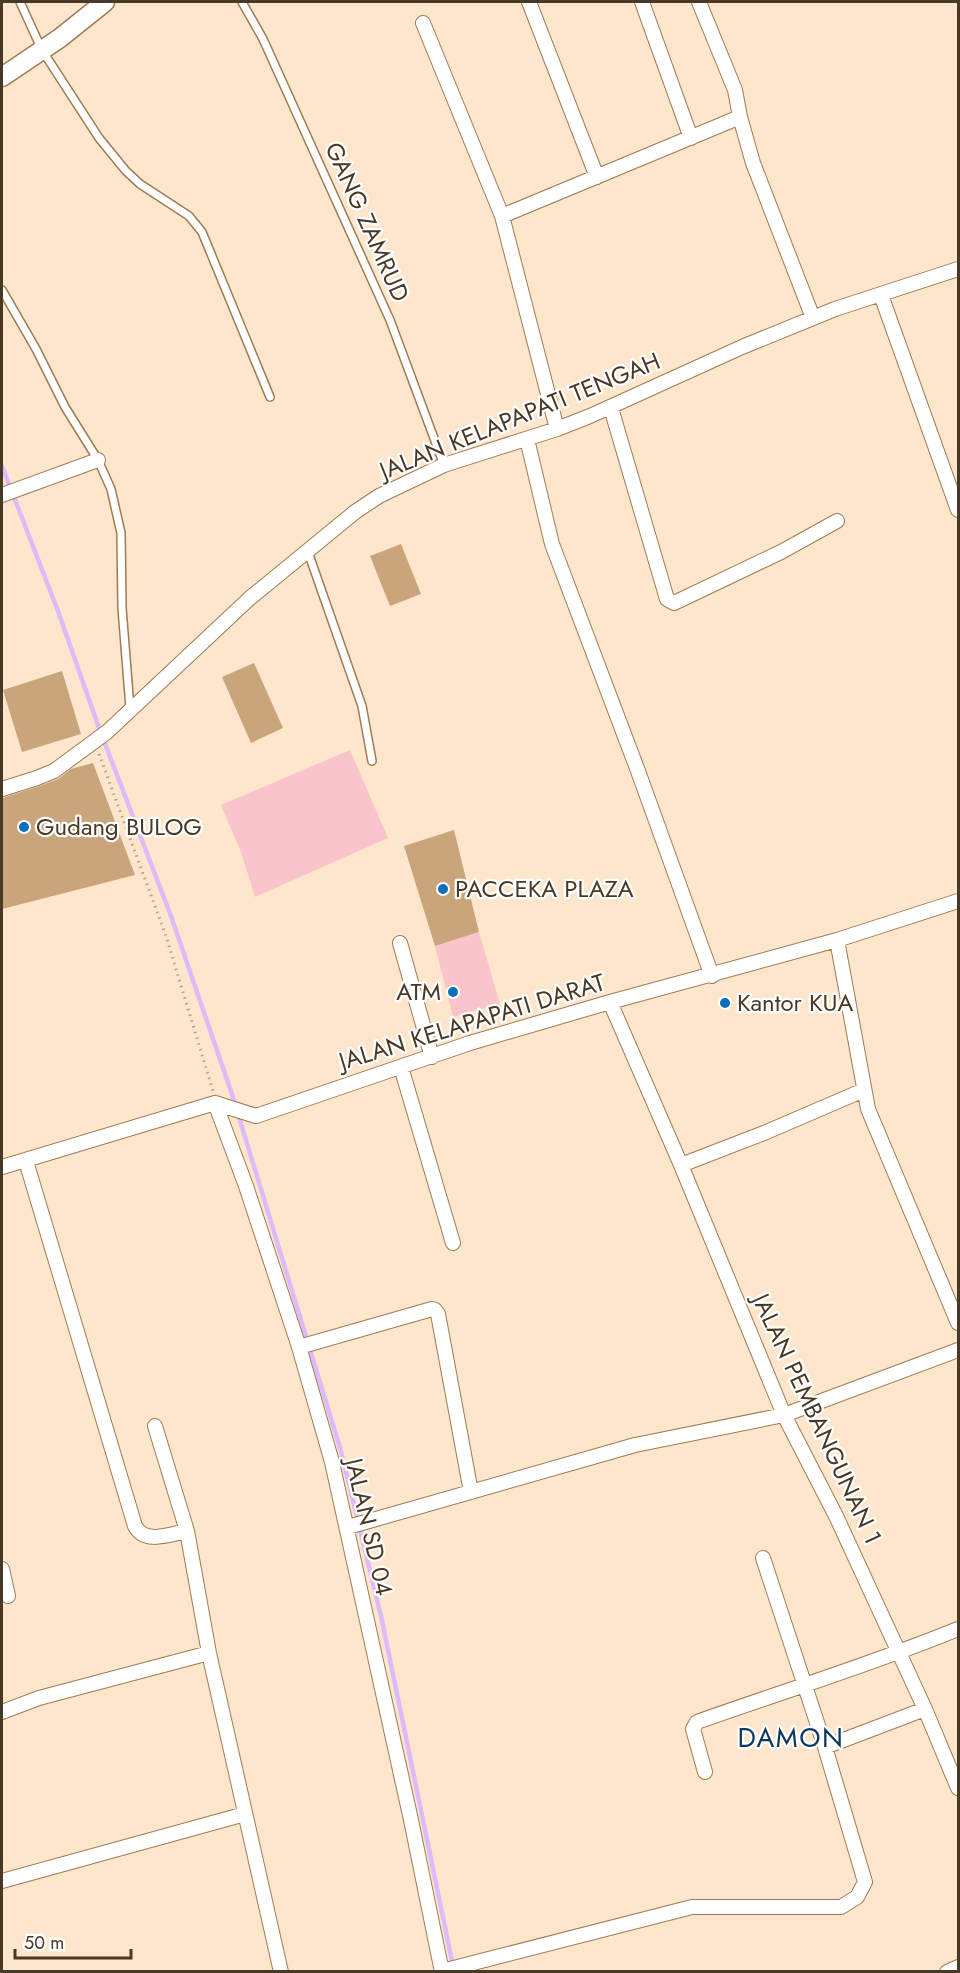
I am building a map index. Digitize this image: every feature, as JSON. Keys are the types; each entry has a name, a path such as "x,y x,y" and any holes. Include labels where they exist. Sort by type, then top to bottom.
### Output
{"street":[{"path":"2,77 105,2"},
{"path":"529,2 597,177"},
{"path":"642,2 691,138"},
{"path":"699,2 732,80 753,163 813,318"},
{"path":"423,23 502,216 557,429"},
{"path":"502,216 740,117"},
{"name":"JALAN KELAPAPATI TENGAH","path":"2,789 47,774 107,732 250,598 355,512 379,496 444,465 557,429 612,408 742,347 813,318 958,269"},
{"path":"881,294 956,492 958,510"},
{"path":"612,408 667,599 671,603 781,552 837,521"},
{"path":"527,439 552,544 638,771 712,976"},
{"path":"2,495 98,460"},
{"name":"JALAN KELAPAPATI DARAT","path":"215,1103 256,1116 470,1043 837,940 958,901"},
{"path":"837,940 868,1109 958,1323"},
{"path":"400,943 432,1057"},
{"name":"JALAN PEMBANGUNAN 1","path":"610,1002 681,1165 784,1415 836,1516 900,1653 958,1788"},
{"path":"401,1067 453,1243"},
{"path":"681,1165 764,1133 864,1090"},
{"path":"2,1167 215,1103"},
{"name":"JALAN SD 04","path":"215,1103 304,1346 332,1462 356,1525 447,1970"},
{"path":"26,1161 135,1526 141,1534 151,1538 187,1531"},
{"path":"304,1346 435,1310 438,1314 471,1492"},
{"path":"356,1525 635,1445 784,1415 958,1350"},
{"path":"155,1426 187,1531 209,1653 281,1971"},
{"path":"447,1970 692,1906 841,1907 857,1897 865,1882 825,1747 763,1558"},
{"path":"2,1569 8,1596"},
{"path":"705,1772 693,1729 697,1722 900,1653 958,1629"},
{"path":"2,1712 39,1698 209,1653"},
{"path":"825,1747 925,1709"},
{"path":"2,1881 245,1814"},
{"path":"947,1971 958,1967"}],"lane":[{"path":"20,2 42,50 99,138 126,171 140,184 189,216 202,232 270,397"},
{"name":"GANG ZAMRUD","path":"242,2 262,39 390,320 444,465"},
{"path":"2,290 36,349 65,407 98,460 111,489 121,533 122,608 130,709"},
{"path":"308,552 362,706 372,760"}],"path":[{"path":"94,741 166,936 215,1103"}],"shaded area":[{"path":"350,750 388,838 255,897 241,852 221,805"},
{"path":"479,932 500,1004 453,1017 435,946"}],"building":[{"path":"401,544 421,594 390,606 370,556"},
{"path":"254,663 283,728 251,743 222,677"},
{"path":"62,671 81,734 22,752 3,690"},
{"name":"Gudang BULOG","path":"93,763 135,875 2,909 2,798 40,786 58,779 71,769"},
{"name":"PACCEKA PLAZA","path":"454,830 479,932 435,946 404,846"}],"waterway":[{"path":"2,466 171,916 236,1106"},
{"path":"238,1114 341,1451 381,1616 453,1966"}],"place":[{"name":"Gudang BULOG","path":"24,827"},
{"name":"PACCEKA PLAZA","path":"443,889"},
{"name":"ATM","path":"453,992"},
{"name":"Kantor KUA","path":"725,1003"}],"district":[{"name":"DAMON","path":"791,1738"}]}
